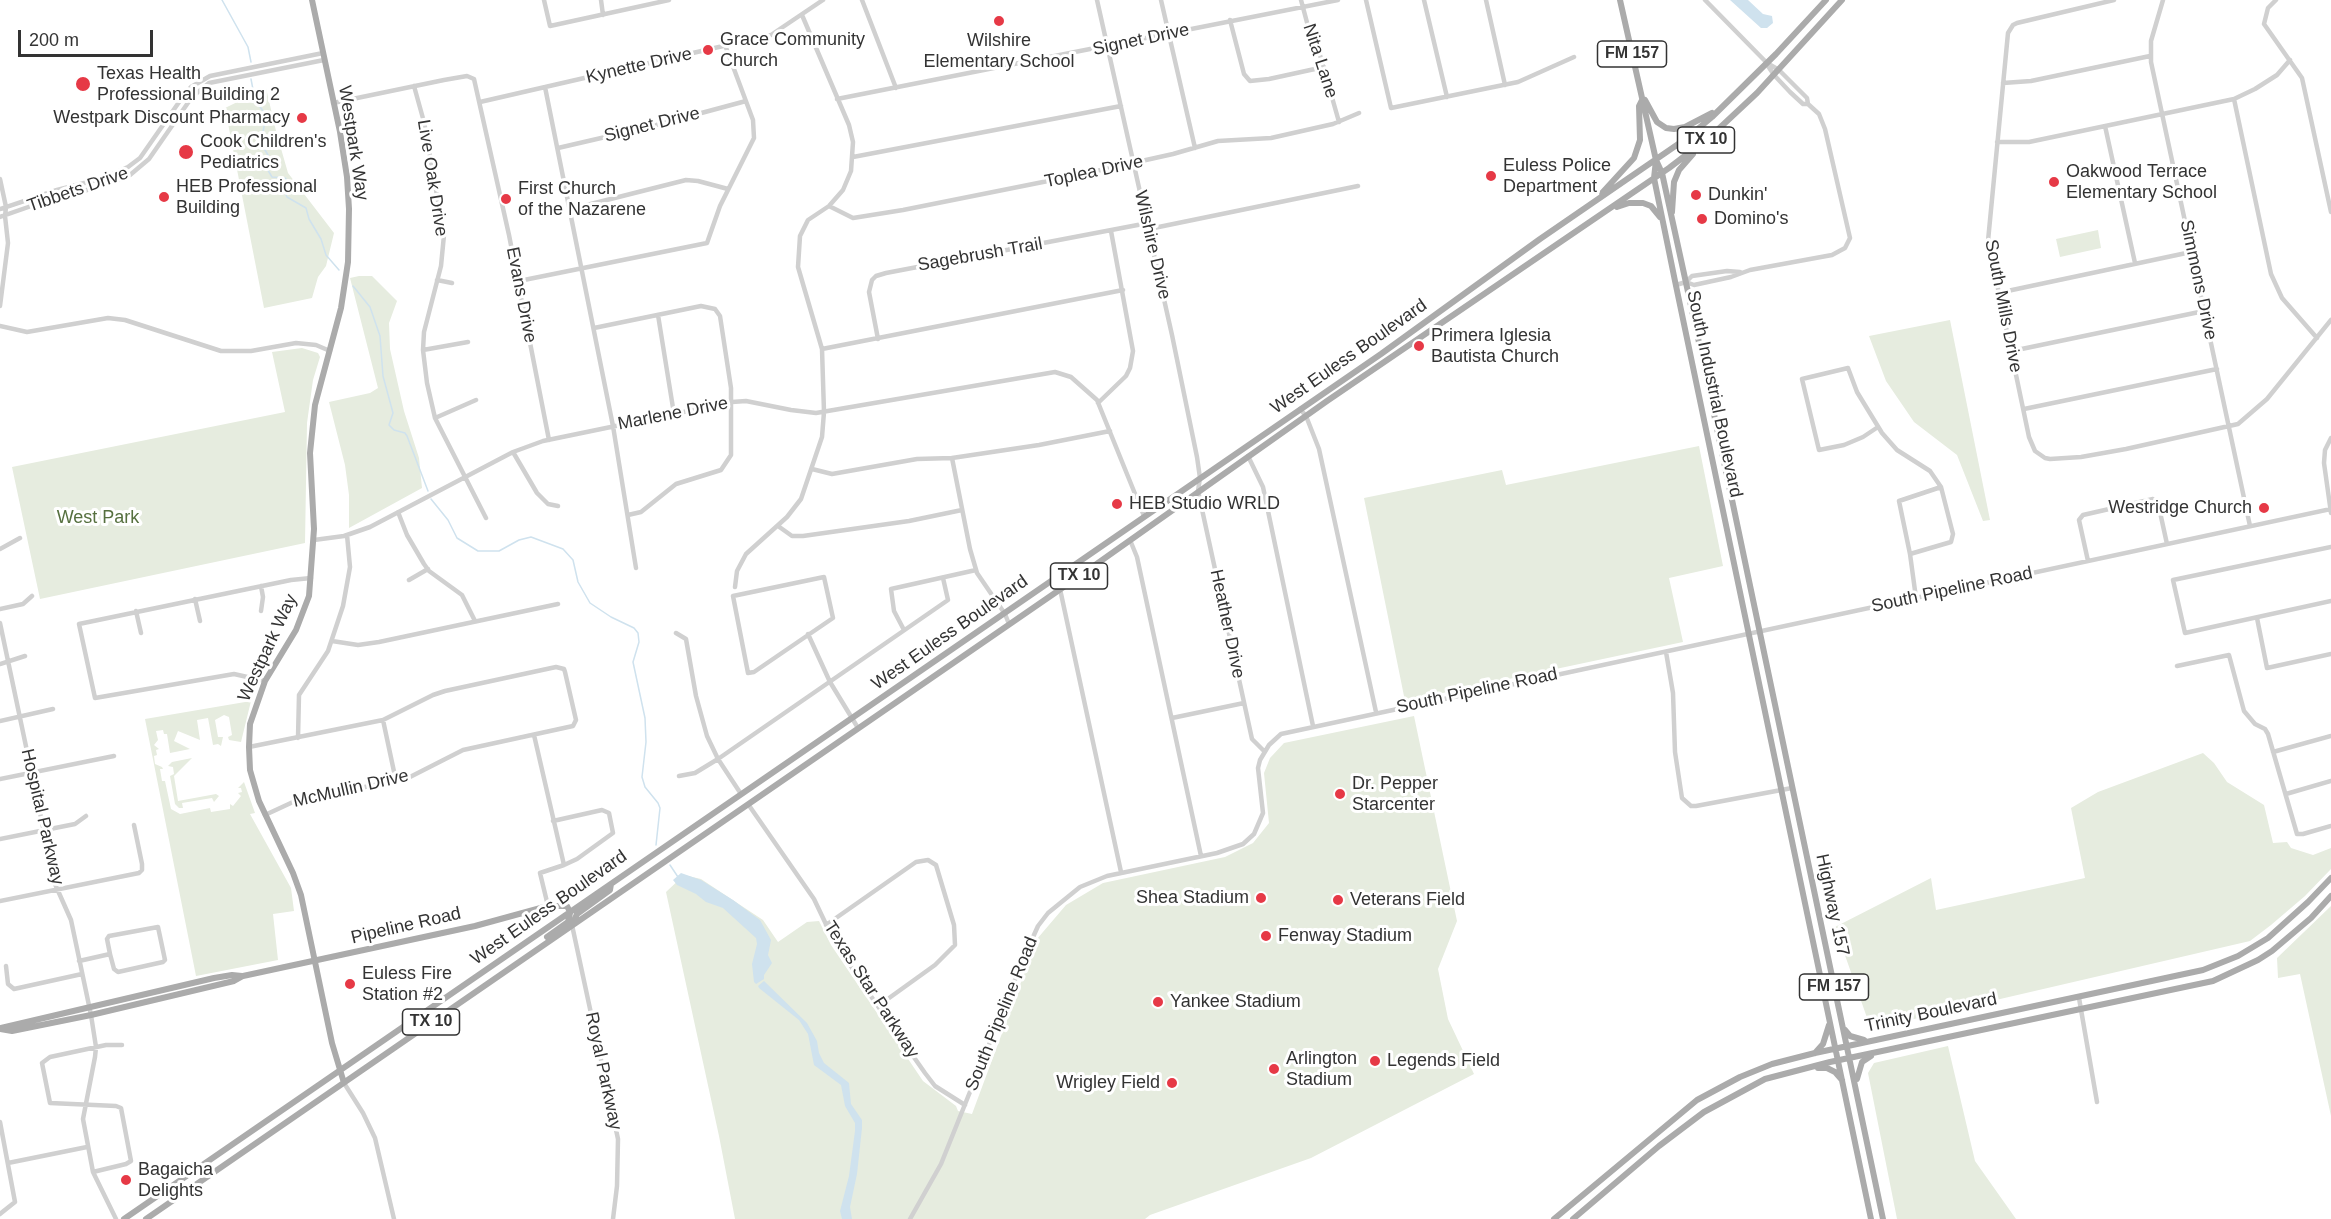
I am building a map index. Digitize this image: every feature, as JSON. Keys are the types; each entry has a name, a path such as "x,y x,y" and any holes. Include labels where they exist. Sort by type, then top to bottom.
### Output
{"main road":[{"name":"Westpark Way","path":"315,0 323,56 347,177 350,209 347,272 345,289 315,405 311,440 314,540 312,578 306,608 296,630 266,681 250,724 249,747 252,779 265,815 301,895 344,1083"},
{"name":"South Industrial Boulevard","path":"1620,0 1656,160 1662,173 1760,631"},
{"name":"West Euless Boulevard","path":"124,1219 1383,353 1553,230 1687,138 1725,105 1826,0"},
{"name":"West Euless Boulevard","path":"146,1219 1060,589 1248,456 1662,173 1711,136 1776,73 1842,0"},
{"path":"1640,90 1657,122 1666,128 1674,129 1691,125 1725,105"},
{"path":"1593,202 1634,158 1640,140 1639,106 1642,100"},
{"path":"1672,225 1674,182 1679,170 1711,136"},
{"name":"South Industrial Boulevard","path":"1656,160 1654,178 1749,634"},
{"path":"1614,207 1637,202 1651,206 1658,213 1665,230"},
{"path":"1553,230 1562,243"},
{"path":"1499,284 1496,278 1501,268"},
{"path":"1696,384 1707,381"},
{"name":"Highway 157","path":"1760,631 1883,1219"},
{"name":"Highway 157","path":"1749,634 1872,1219"},
{"path":"741,794 748,804"},
{"name":"Trinity Boulevard","path":"1554,1219 1697,1100 1724,1084 1772,1064 1815,1053 2203,970 2238,956 2283,927 2331,878"},
{"path":"572,925 577,914 610,890 611,884"},
{"name":"Trinity Boulevard","path":"1573,1219 1704,1112 1765,1079 1805,1068 2213,981 2272,951 2290,937 2331,896"},
{"path":"519,961 523,954 568,922 570,912 567,906 548,906"},
{"name":"Pipeline Road","path":"0,1029 12,1031 168,992 234,981 243,976 475,926 548,906"},
{"path":"456,991 460,1002"},
{"path":"1815,1053 1823,1044 1830,1022"},
{"path":"1952,1024 1954,1036"},
{"path":"1842,1028 1850,1036 1859,1040 1874,1041"},
{"path":"1856,1086 1862,1062 1874,1054"},
{"path":"1805,1068 1827,1068 1835,1071 1844,1082"},
{"path":"1632,1152 1640,1162"},
{"path":"182,1179 189,1190"}],"street":[{"path":"544,0 550,26 669,0"},
{"path":"600,0 603,15"},
{"name":"Kynette Drive","path":"480,102 771,34 823,0"},
{"path":"862,0 896,88"},
{"name":"Wilshire Drive","path":"1097,0 1148,226 1200,478 1198,491"},
{"path":"1161,0 1195,148"},
{"name":"Nita Lane","path":"1301,0 1309,30 1318,48 1339,122"},
{"name":"Signet Drive","path":"837,99 1338,0"},
{"path":"1366,0 1391,108 1518,82 1574,57"},
{"path":"1424,0 1447,97"},
{"path":"1486,0 1505,85"},
{"path":"1676,285 1686,282 1692,276 1727,271 1740,272 1832,255 1840,252 1848,243 1850,233 1826,129 1819,114 1808,104 1803,104 1767,63 1705,0"},
{"name":"South Mills Drive","path":"2114,0 2014,24 2008,33 1988,231 1998,293 2032,446 2038,454 2050,459 2080,457 2229,427"},
{"name":"Simmons Drive","path":"2163,0 2151,41 2150,56 2250,526"},
{"path":"2276,0 2268,8 2264,24 2302,78 2331,212"},
{"path":"735,587 737,572 746,554 778,525 801,499 822,437 824,412 822,350 798,267 800,236 808,220 829,206 843,190 851,171 853,142 849,125 802,15"},
{"path":"1230,20 1244,74 1250,81 1324,68"},
{"path":"519,281 705,244 710,239 728,189 754,138 753,120 725,45"},
{"name":"Tibbets Drive","path":"0,210 104,178 128,167 146,149 180,101 200,81 323,56"},
{"path":"2002,83 2031,81 2150,56"},
{"path":"1997,142 2030,142 2234,99 2277,75 2290,60"},
{"name":"Evans Drive","path":"414,86 467,76 475,80 519,281 549,440"},
{"name":"Tibbets Drive","path":"2,217 112,183 130,175 153,154 199,89 221,77"},
{"path":"333,104 414,86"},
{"name":"Live Oak Drive","path":"414,86 424,122 444,235 438,279 424,332 423,350 427,383 435,418 486,518"},
{"path":"545,87 613,426 636,568"},
{"path":"2234,99 2271,274 2282,298 2317,338"},
{"path":"180,101 186,105"},
{"name":"Signet Drive","path":"558,148 746,101"},
{"path":"853,157 1121,106"},
{"name":"Toplea Drive","path":"829,206 853,218 903,210 1134,163 1218,141 1271,138 1339,122 1359,113"},
{"path":"2105,126 2135,263"},
{"path":"146,149 153,154"},
{"path":"128,167 130,175"},
{"path":"0,179 6,207 2,217"},
{"path":"571,209 686,180 728,189"},
{"name":"Sagebrush Trail","path":"878,339 869,292 872,280 876,276 1358,186"},
{"path":"69,188 71,194"},
{"path":"0,210 8,248 0,306"},
{"path":"1098,403 1121,383 1132,361 1132,338 1111,231"},
{"path":"1998,293 2191,252"},
{"path":"438,279 452,283"},
{"path":"822,350 1123,290"},
{"path":"594,328 701,306 718,312 720,316 732,402 731,455 726,465 713,473 676,484 640,512 628,515"},
{"path":"2012,351 2204,311"},
{"path":"658,315 674,414"},
{"path":"0,326 27,332 108,318 125,320 221,351 251,351 296,343 316,345 330,351"},
{"path":"2229,427 2245,420 2267,399 2331,320"},
{"path":"423,350 468,342"},
{"path":"1878,427 1863,437 1844,445 1820,450 1802,379 1848,368 1857,392 1878,427 1897,450 1930,471 1941,487 1953,534 1951,543 1910,554"},
{"path":"2024,409 2217,369"},
{"name":"Marlene Drive","path":"314,540 329,540 370,527 513,452 549,440 732,402 746,401 791,410 824,412 983,382 1055,372 1071,377 1098,403 1144,516"},
{"path":"435,418 476,400"},
{"path":"1300,409 1306,416 1319,449 1376,712"},
{"path":"812,469 832,474 917,459 952,458 1039,445 1110,431"},
{"path":"2331,438 2325,450 2324,463 2331,510"},
{"path":"513,452 537,493 548,504 558,506"},
{"path":"1248,456 1263,487 1313,726"},
{"path":"952,458 976,570 983,585 1005,614 1009,624"},
{"path":"1916,598 1899,501 1941,487"},
{"name":"Heather Drive","path":"1198,491 1252,739 1264,752"},
{"path":"2088,561 2079,520 2083,515 2153,499 2158,504 2167,544"},
{"path":"778,525 792,536 803,536 916,520 962,510"},
{"name":"South Pipeline Road","path":"910,1219 941,1164 1038,927 1061,900 1080,887 1121,872 1239,847 1257,828 1263,813 1258,768 1264,752 1281,734 2331,510"},
{"path":"398,512 407,535 428,569 462,595 475,621"},
{"path":"298,738 299,695 332,641 344,606 349,582 350,554 347,535"},
{"path":"0,549 20,538"},
{"path":"1130,540 1137,557 1202,856"},
{"path":"2331,547 2173,580 2185,633 2331,602"},
{"path":"410,580 428,569"},
{"path":"904,630 894,610 891,589 976,570"},
{"path":"824,577 833,618 808,634 754,672 748,673 733,596 824,577"},
{"path":"266,681 234,674 95,698 79,624 195,599 312,578"},
{"path":"679,776 695,773 718,759 948,600 943,578"},
{"path":"1054,580 1060,589 1121,872"},
{"path":"261,586 263,597 261,611"},
{"path":"0,609 23,604 32,596"},
{"path":"195,599 200,621"},
{"path":"332,641 358,645 558,604"},
{"path":"136,611 141,633"},
{"path":"2257,618 2267,668 2331,654"},
{"name":"Hospital Parkway","path":"0,623 58,890 71,920 91,1012 96,1047 83,1119 93,1172 116,1219"},
{"path":"676,633 686,639 707,736 718,759 741,794"},
{"path":"808,634 830,682 858,728"},
{"path":"1666,651 1673,693 1675,752 1682,798 1691,806 1696,806 1792,788"},
{"path":"2177,666 2229,655 2244,711 2268,734 2297,834 2331,826"},
{"path":"0,664 25,656"},
{"name":"McMullin Drive","path":"265,815 293,802 396,781 417,774 456,752 570,728 575,724 565,672 560,667 438,693 383,720"},
{"path":"1172,718 1244,703"},
{"path":"0,721 53,710"},
{"path":"249,747 383,720 396,781"},
{"path":"534,735 564,866"},
{"path":"2273,752 2331,736"},
{"path":"0,779 114,756"},
{"path":"2286,795 2331,781"},
{"name":"Texas Star Parkway","path":"748,804 809,892 833,939 935,1086 965,1105"},
{"path":"548,906 540,873 564,866 577,859 613,833 609,813 602,810 553,821"},
{"path":"0,839 75,824 86,816"},
{"path":"0,902 141,872 142,864 134,825"},
{"path":"826,925 916,862 928,860 936,865 954,925 955,945 935,965 878,1006"},
{"name":"Royal Parkway","path":"572,925 618,1139 617,1186 613,1219"},
{"path":"158,927 165,960 118,972 114,969 111,954 107,939 109,936 158,927"},
{"path":"80,961 111,954"},
{"path":"6,966 8,984 14,988 82,974"},
{"path":"2079,998 2097,1102"},
{"path":"93,1172 131,1161 120,1108 49,1101 42,1063 44,1059 50,1057 96,1047 122,1045"},
{"name":"Westpark Way","path":"344,1083 363,1113 375,1138 394,1219"},
{"path":"0,1122 15,1202 0,1214"},
{"path":"8,1163 87,1147"}],"green space":[{"path":"266,88 288,173 334,233 326,266 318,277 312,298 264,308 225,108"},
{"path":"2098,230 2101,248 2060,257 2056,239"},
{"path":"372,276 397,301 389,323 390,349 404,411 419,458 422,488 349,528 349,495 345,465 329,402 370,393 378,388 350,278"},
{"path":"1950,320 1990,520 1983,521 1957,455 1914,422 1886,381 1869,336"},
{"name":"West Park","path":"302,348 318,353 320,357 313,380 307,423 305,543 40,599 12,467 285,412 272,352"},
{"path":"1699,446 1723,566 1669,578 1683,642 1405,701 1364,498 1502,470 1506,485"},
{"path":"251,701 241,742 229,740 228,737 232,735 229,717 224,715 215,720 218,737 223,737 221,746 213,745 208,718 197,720 200,740 178,731 174,741 190,749 170,753 167,734 164,734 163,730 156,731 158,740 154,745 159,749 156,750 157,755 154,756 155,764 163,769 160,769 162,781 165,781 171,809 180,814 210,808 211,812 230,809 230,804 233,806 241,796 238,793 242,792 241,788 238,788 244,782 255,813 250,814 291,888 294,911 273,914 278,960 196,976 145,719"},
{"path":"1414,716 1457,921 1438,969 1448,1019 1474,1074 1311,1158 1150,1215 1145,1219 735,1219 666,892 684,875 701,879 763,920 778,942 807,922 819,921 831,945 923,1081 956,1106 958,1111 972,1114 1037,939 1066,905 1103,883 1225,857 1253,843 1269,823 1264,773 1270,758 1284,743"},
{"path":"2203,753 2214,763 2227,782 2264,805 2273,843 2287,842 2291,848 2313,855 2331,848 2331,869 2305,896 2271,925 2250,941 1871,1029 1835,927 1931,878 1936,910 2085,878 2071,808 2098,792"},
{"path":"192,758 174,776 178,801 216,794 219,796 214,802 212,798 182,803 183,808 179,808 175,804 170,776 174,774 173,767 168,766 172,762"},
{"path":"2331,906 2331,1116 2300,974 2278,978 2277,958"},
{"path":"1948,1046 1975,1161 2016,1219 1897,1219 1868,1073 1874,1063"}],"water":[{"path":"1730,0 1748,0 1763,14 1772,16 1773,23 1767,28 1761,28"},
{"path":"681,873 701,880 760,920 771,940 768,955 772,963 764,979 756,984 754,982 752,964 757,944 756,938 723,908 706,902 696,894 677,885 673,880"},
{"path":"764,981 807,1023 817,1041 824,1063 849,1083 851,1104 862,1120 857,1174 850,1207 852,1219 842,1219 840,1211 849,1176 855,1131 855,1123 845,1106 841,1085 814,1065 808,1034 799,1020 759,988 758,986"}],"waterway":[{"path":"222,0 248,47 251,62"},
{"path":"251,79 255,100 266,115 262,138 262,145 268,155 266,167 272,177 285,178 288,181 285,193 287,197 306,208 326,255 339,270"},
{"path":"353,286 370,307 380,336 383,376 393,413 389,425 407,436 428,491"},
{"path":"431,499 448,520 457,538 478,551 499,551 519,540 531,537 563,549 573,560 578,582 590,603 634,628 638,633 639,642 633,662 645,718 646,742 642,777 645,787 660,808 656,845"},
{"path":"670,865 678,877"}],"place":[{"name":"Wilshire Elementary School","path":"999,21"},
{"name":"Grace Community Church","path":"708,50"},
{"name":"Texas Health Professional Building 2","path":"83,84"},
{"name":"Westpark Discount Pharmacy","path":"302,118"},
{"name":"Cook Children's Pediatrics","path":"186,152"},
{"name":"Euless Police Department","path":"1491,176"},
{"name":"Oakwood Terrace Elementary School","path":"2054,182"},
{"name":"Dunkin'","path":"1696,195"},
{"name":"HEB Professional Building","path":"164,197"},
{"name":"First Church of the Nazarene","path":"506,199"},
{"name":"Domino's","path":"1702,219"},
{"name":"Primera Iglesia Bautista Church","path":"1419,346"},
{"name":"HEB Studio WRLD","path":"1117,504"},
{"name":"Westridge Church","path":"2264,508"},
{"name":"Dr. Pepper Starcenter","path":"1340,794"},
{"name":"Shea Stadium","path":"1261,898"},
{"name":"Veterans Field","path":"1338,900"},
{"name":"Fenway Stadium","path":"1266,936"},
{"name":"Euless Fire Station #2","path":"350,984"},
{"name":"Yankee Stadium","path":"1158,1002"},
{"name":"Legends Field","path":"1375,1061"},
{"name":"Arlington Stadium","path":"1274,1069"},
{"name":"Wrigley Field","path":"1172,1083"},
{"name":"Bagaicha Delights","path":"126,1180"}]}
